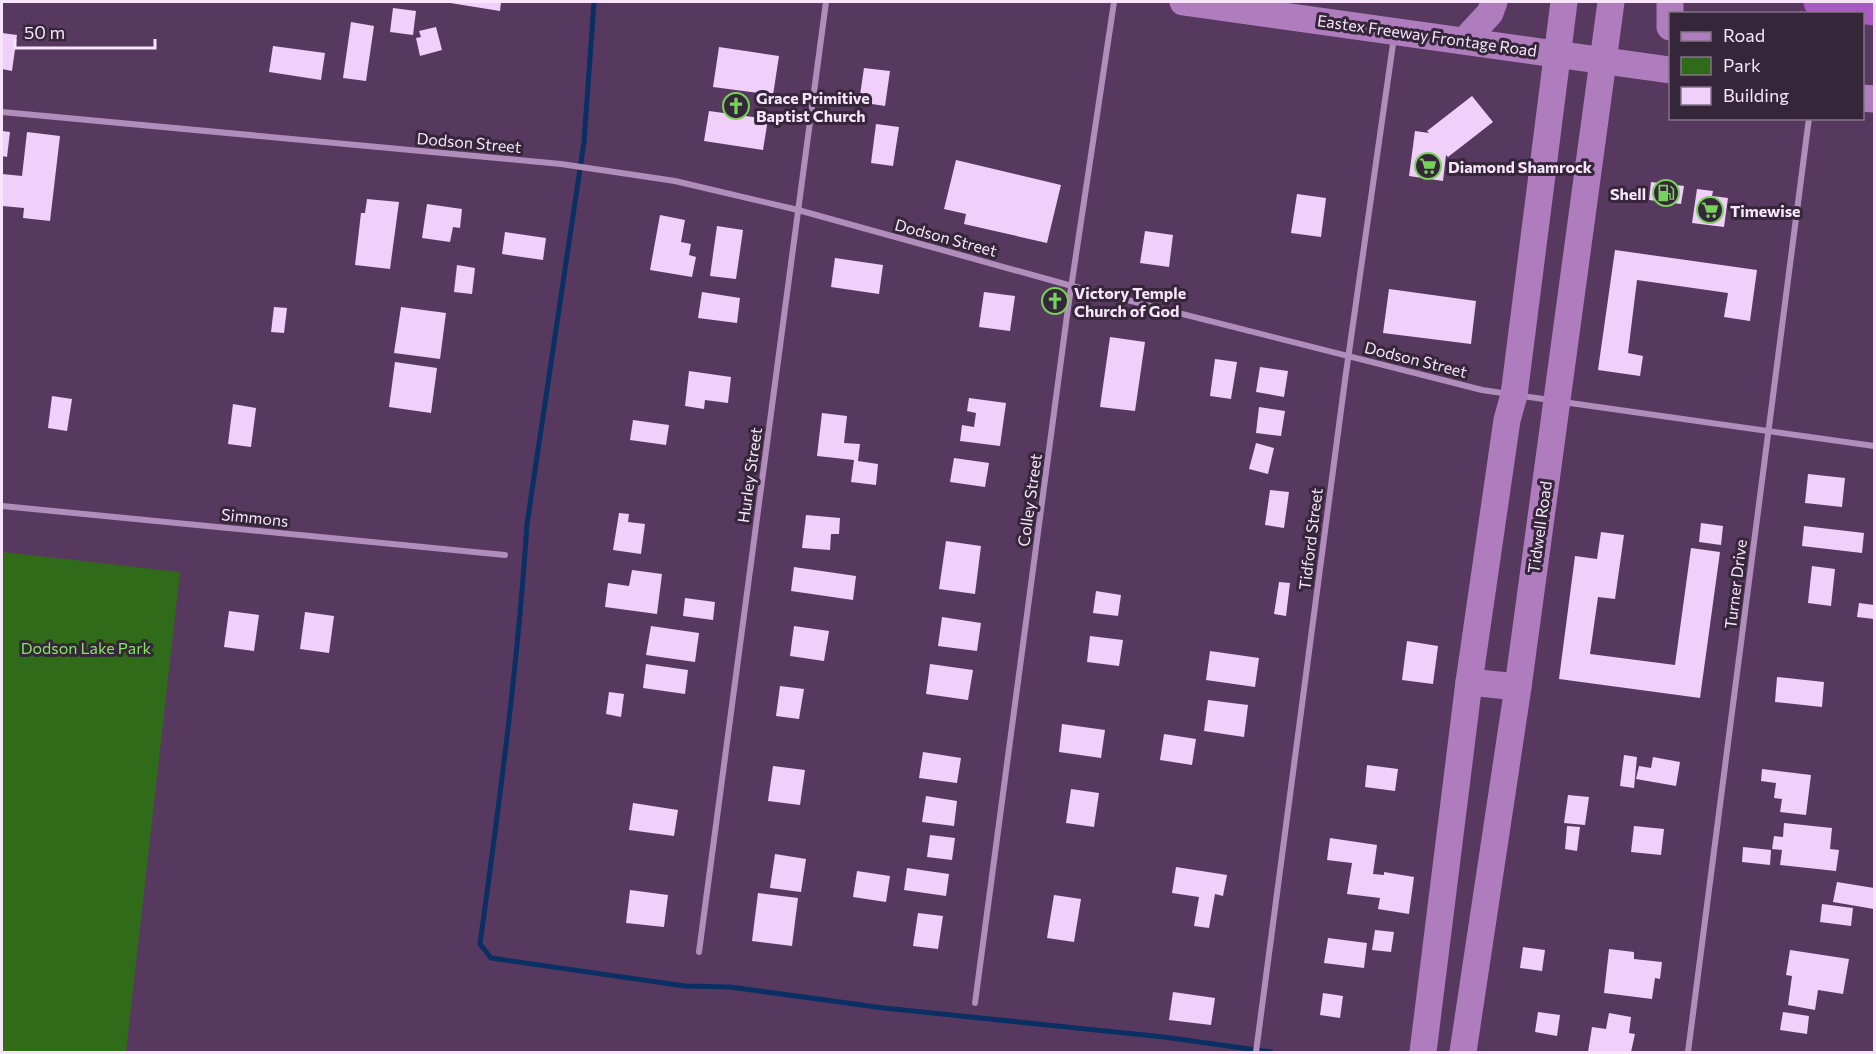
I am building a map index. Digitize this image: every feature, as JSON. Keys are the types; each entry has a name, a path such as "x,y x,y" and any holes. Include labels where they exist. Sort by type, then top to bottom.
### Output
{"highway":[{"path":"1820,2 1875,9"}],"main road":[{"name":"Eastex Freeway Frontage Road","path":"1183,2 1669,70"},
{"path":"1465,40 1490,13 1494,2"},
{"path":"1423,1053 1469,682 1507,420 1514,395 1564,2"},
{"name":"Tidwell Road","path":"1463,1053 1518,687 1611,2"},
{"path":"1469,682 1518,687"}],"street":[{"name":"Hurley Street","path":"699,952 826,2"},
{"name":"Colley Street","path":"975,1003 1072,286 1114,2"},
{"name":"Tidford Street","path":"1256,1053 1395,30"},
{"name":"Dodson Street","path":"2,112 561,164 675,181 798,210 1072,286 1482,390 1875,446"},
{"name":"Turner Drive","path":"1688,1053 1809,120"},
{"name":"Simmons","path":"2,506 505,555"}],"green space":[{"name":"Dodson Lake Park","path":"2,552 180,572 126,1052 2,1052"}],"building":[{"path":"444,2 501,2 500,11"},
{"path":"393,8 416,11 413,35 390,32"},
{"path":"351,22 374,26 366,81 343,78"},
{"path":"436,27 442,50 420,56 416,38 421,37 419,31"},
{"path":"2,33 17,35 12,71 2,69"},
{"path":"273,46 325,53 321,80 269,72"},
{"path":"719,47 779,56 773,95 713,87"},
{"path":"864,68 890,71 885,106 859,102"},
{"path":"1472,96 1493,122 1448,157 1446,155 1443,181 1409,176 1415,131 1429,133 1427,131"},
{"path":"709,111 768,119 763,150 704,141"},
{"path":"876,124 899,127 893,166 871,163"},
{"path":"2,131 10,132 7,157 2,156"},
{"path":"27,132 60,136 50,221 23,218 24,208 2,206 2,174 22,176"},
{"path":"956,160 1061,185 1047,243 964,224 966,214 944,209"},
{"name":"Shell","path":"1651,182 1684,186 1681,204 1649,200"},
{"name":"Timewise","path":"1697,189 1713,191 1712,196 1728,198 1724,227 1692,223"},
{"path":"1297,194 1326,198 1321,237 1291,233"},
{"path":"367,199 399,202 390,269 355,265 361,213 365,213"},
{"path":"427,204 462,209 460,228 453,227 450,242 422,238"},
{"path":"660,215 685,220 681,242 691,244 689,255 696,257 692,277 650,270"},
{"path":"717,226 743,230 736,279 710,276"},
{"path":"1145,231 1173,235 1169,267 1140,263"},
{"path":"505,232 546,238 543,260 502,254"},
{"path":"1615,250 1757,270 1750,321 1724,317 1728,293 1637,280 1628,353 1643,356 1640,376 1598,370"},
{"path":"835,258 883,265 879,294 831,287"},
{"path":"457,265 475,268 472,294 454,292"},
{"path":"1389,289 1476,301 1471,344 1383,333"},
{"path":"702,292 740,298 737,323 698,318"},
{"path":"984,292 1015,296 1010,331 979,327"},
{"path":"274,307 287,308 284,333 271,332"},
{"path":"401,307 446,313 440,359 394,353"},
{"path":"1110,337 1145,342 1135,411 1100,407"},
{"path":"1215,359 1237,362 1231,399 1210,396"},
{"path":"395,362 437,368 431,413 389,407"},
{"path":"1260,367 1288,371 1284,397 1256,392"},
{"path":"689,371 731,377 728,403 705,400 704,409 685,406"},
{"path":"52,396 72,399 67,431 48,428"},
{"path":"969,398 1006,403 1000,446 960,441 962,425 974,427 976,413 967,411"},
{"path":"233,404 256,408 251,447 228,444"},
{"path":"1259,407 1285,411 1281,436 1256,433"},
{"path":"822,413 847,416 844,443 860,444 858,461 878,464 876,485 851,482 854,460 817,456"},
{"path":"633,420 669,425 666,445 630,440"},
{"path":"1256,443 1274,448 1268,474 1249,469"},
{"path":"954,458 989,463 985,487 950,482"},
{"path":"1808,474 1845,478 1842,507 1805,503"},
{"path":"1270,490 1289,492 1284,528 1265,525"},
{"path":"619,513 629,514 628,522 645,524 641,554 613,550"},
{"path":"806,515 840,518 839,534 831,534 830,550 802,548"},
{"path":"1701,523 1723,526 1721,545 1699,542"},
{"path":"1804,526 1864,533 1862,553 1802,546"},
{"path":"1601,532 1624,535 1615,599 1598,597 1590,654 1675,665 1691,548 1720,552 1700,698 1559,679 1575,556 1597,559"},
{"path":"946,541 981,546 975,594 939,589"},
{"path":"1812,566 1835,569 1831,606 1808,603"},
{"path":"794,567 856,576 853,600 791,591"},
{"path":"632,570 662,574 657,614 605,607 608,583 629,586"},
{"path":"1279,582 1290,583 1286,616 1274,614"},
{"path":"1096,591 1121,595 1118,616 1093,613"},
{"path":"685,598 715,602 713,620 683,616"},
{"path":"1859,603 1874,605 1874,619 1857,617"},
{"path":"229,611 259,615 254,651 224,647"},
{"path":"305,612 334,616 329,653 300,649"},
{"path":"942,617 981,623 977,651 938,646"},
{"path":"651,626 699,633 695,662 646,655"},
{"path":"794,626 829,631 824,661 790,656"},
{"path":"1090,636 1123,640 1119,666 1087,662"},
{"path":"1407,641 1438,646 1433,684 1402,680"},
{"path":"1210,651 1259,658 1255,687 1206,680"},
{"path":"646,664 688,670 685,694 643,688"},
{"path":"930,664 973,670 968,700 926,694"},
{"path":"1777,677 1824,682 1822,707 1775,702"},
{"path":"780,686 804,689 799,719 776,716"},
{"path":"609,692 624,694 621,717 606,714"},
{"path":"1208,700 1248,705 1244,737 1204,731"},
{"path":"1062,724 1105,730 1101,758 1059,752"},
{"path":"1164,734 1196,739 1192,765 1160,760"},
{"path":"923,752 961,758 957,783 919,778"},
{"path":"1624,755 1637,757 1634,788 1620,786"},
{"path":"1653,757 1680,762 1676,786 1636,779 1639,766 1651,768"},
{"path":"1367,765 1398,769 1395,791 1365,787"},
{"path":"773,766 805,770 800,805 768,801"},
{"path":"1762,769 1811,775 1806,815 1780,812 1782,799 1774,798 1776,783 1761,781"},
{"path":"1071,789 1099,793 1094,827 1066,823"},
{"path":"1568,795 1589,797 1585,825 1564,823"},
{"path":"926,796 957,801 954,826 922,822"},
{"path":"633,803 678,810 674,836 629,830"},
{"path":"1784,823 1832,828 1830,849 1839,850 1836,871 1780,865 1782,850 1772,849 1774,836 1783,837"},
{"path":"1567,826 1580,827 1577,851 1565,849"},
{"path":"1634,826 1664,829 1661,855 1631,852"},
{"path":"930,835 955,838 952,860 927,857"},
{"path":"1330,838 1377,845 1373,874 1384,875 1384,872 1414,877 1409,914 1378,909 1380,898 1347,894 1352,863 1327,860"},
{"path":"1743,847 1771,850 1770,865 1742,862"},
{"path":"775,854 806,859 801,892 770,888"},
{"path":"1176,867 1227,875 1223,896 1215,894 1209,928 1194,926 1199,897 1172,893"},
{"path":"907,868 949,874 946,896 904,890"},
{"path":"857,871 890,876 886,902 853,897"},
{"path":"1837,882 1874,888 1874,909 1833,902"},
{"path":"630,890 668,895 664,927 626,923"},
{"path":"758,893 798,898 792,946 752,941"},
{"path":"1054,895 1081,899 1074,942 1047,938"},
{"path":"1822,904 1853,908 1851,926 1820,922"},
{"path":"918,913 943,916 938,949 913,946"},
{"path":"1375,930 1394,932 1391,952 1372,950"},
{"path":"1328,938 1367,943 1364,968 1324,963"},
{"path":"1523,947 1545,950 1542,971 1520,968"},
{"path":"1609,949 1634,952 1634,959 1662,962 1660,979 1655,978 1652,999 1604,993"},
{"path":"1790,950 1849,959 1843,994 1818,990 1815,1010 1788,1005 1792,976 1786,975"},
{"path":"1173,992 1215,998 1211,1025 1169,1020"},
{"path":"1323,993 1343,996 1340,1018 1320,1015"},
{"path":"1538,1012 1560,1015 1557,1036 1535,1032"},
{"path":"1783,1012 1809,1016 1807,1034 1780,1030"},
{"path":"1609,1013 1631,1017 1629,1033 1635,1034 1631,1052 1588,1052 1592,1027 1606,1029"}],"waterway":[{"path":"594,2 584,142 527,524 513,682 480,944 491,958 685,986 730,987 884,1008 1164,1037 1271,1052"}],"place":[{"name":"Grace Primitive Baptist Church","path":"736,106"},
{"name":"Diamond Shamrock","path":"1428,166"},
{"name":"Shell","path":"1666,193"},
{"name":"Timewise","path":"1710,210"},
{"name":"Victory Temple Church of God","path":"1055,301"}]}
